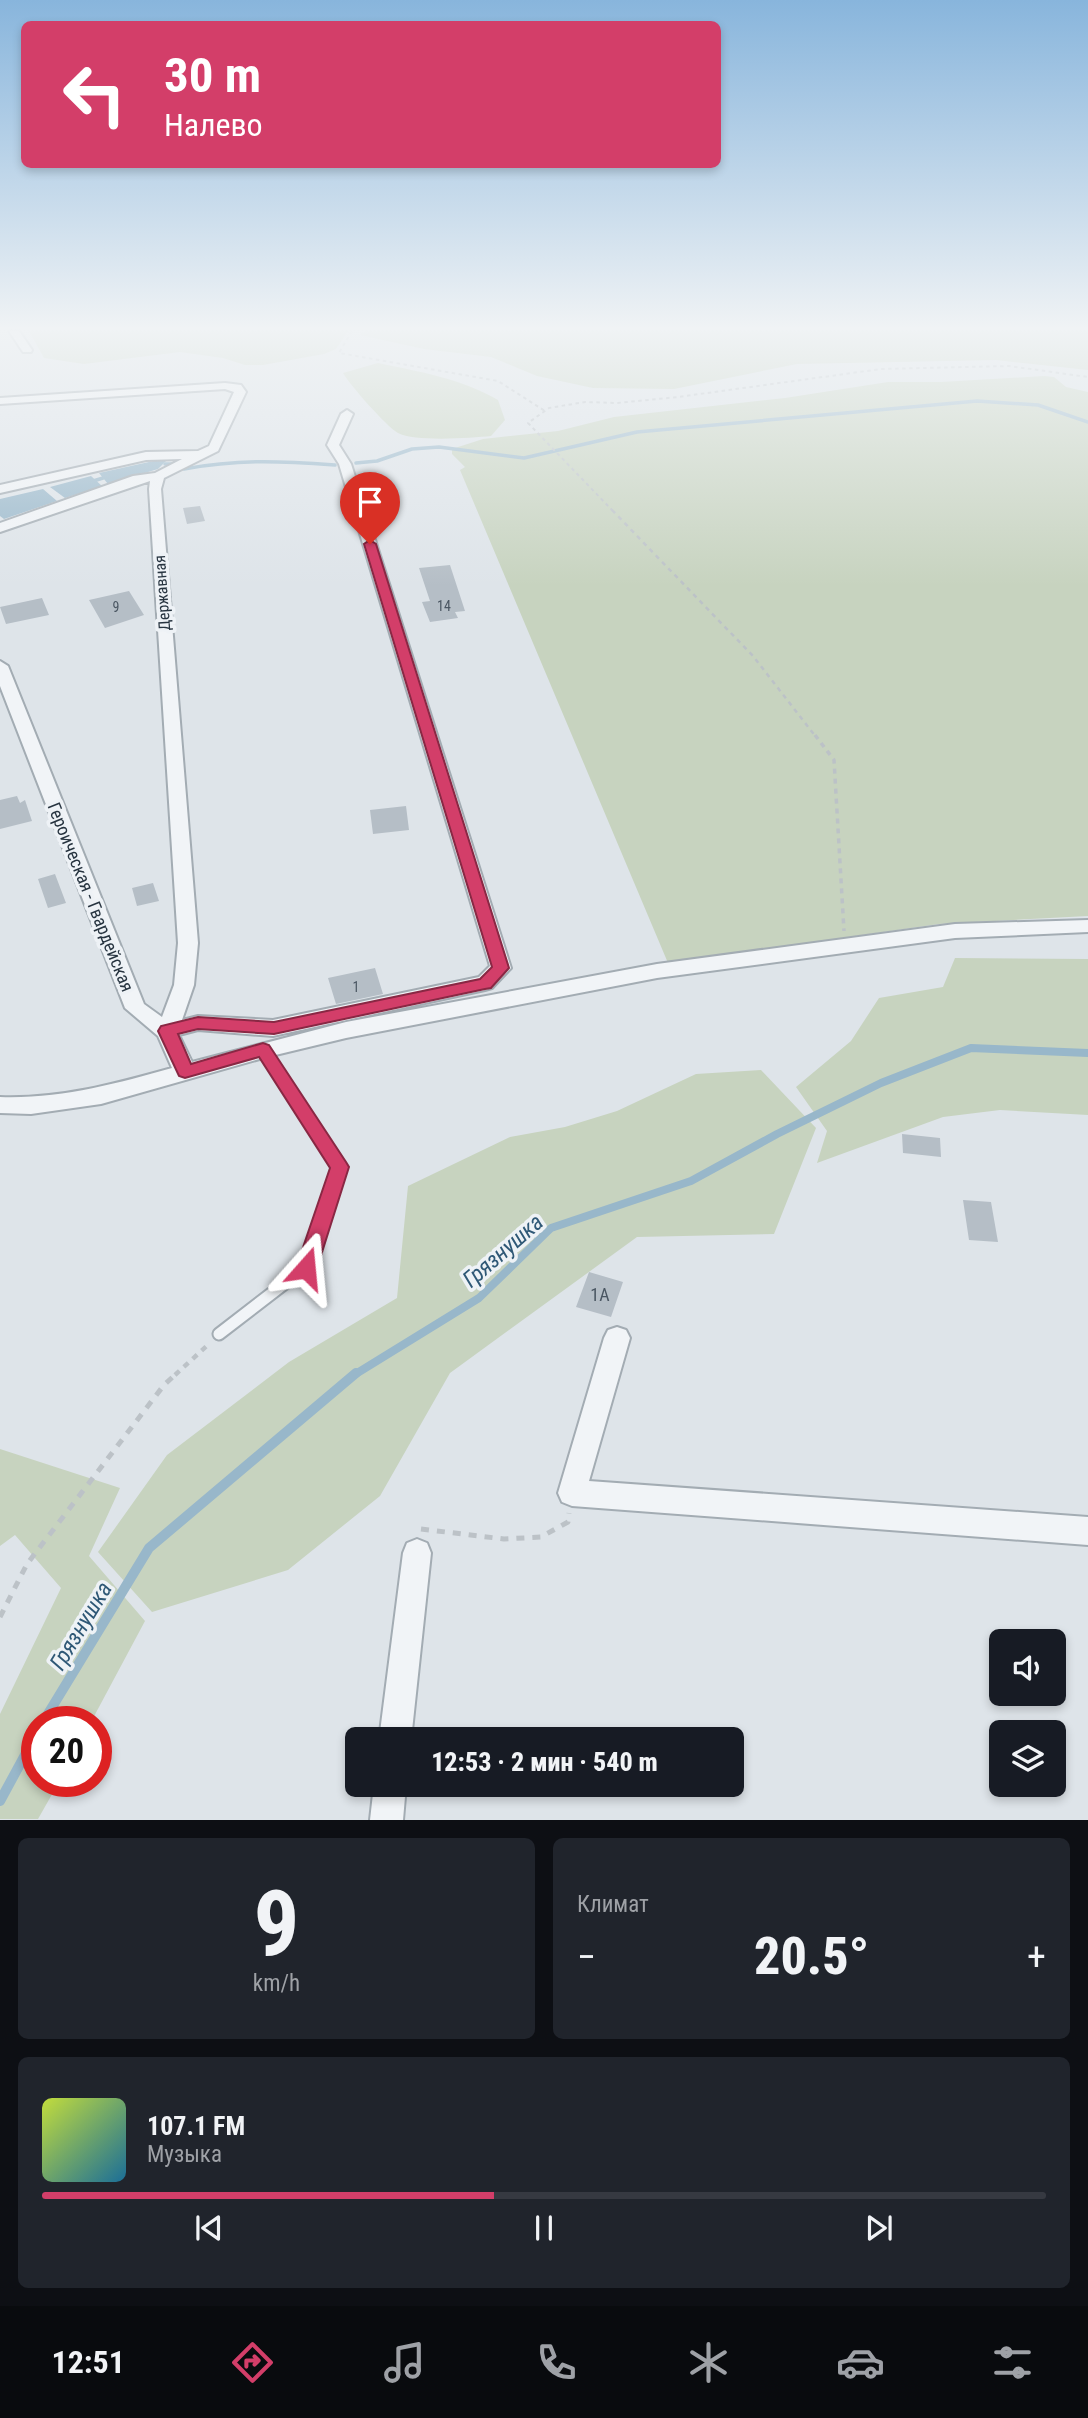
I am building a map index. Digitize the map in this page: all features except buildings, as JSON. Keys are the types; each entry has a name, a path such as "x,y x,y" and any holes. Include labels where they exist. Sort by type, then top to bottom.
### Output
{"street":[{"path":"0,528 138,479 158,476 214,449 229,416"},
{"path":"185,1072 167,1031 198,1023 274,1028 485,984 501,968 345,464 333,445 345,416"},
{"path":"0,489 146,456 198,455"},
{"name":"Державная","path":"158,476 155,489 188,943 184,985 167,1031"},
{"name":"Героическая - Гвардейская","path":"0,666 135,1007 167,1031"},
{"path":"0,1105 31,1106 101,1096 263,1049 500,999 657,971 955,931 1088,926"},
{"path":"617,1338 572,1493 1088,1531"},
{"path":"397,1727 417,1553"},
{"path":"386,1819 389,1797"}],"lane":[{"path":"219,1334 306,1268 340,1167 263,1049"}],"path":[{"path":"538,416 528,423 752,656 834,760 845,946"},
{"path":"0,1617 27,1563 164,1385 219,1334"},
{"path":"417,1553 421,1529 504,1539 541,1537 568,1522 572,1493"}],"green space":[{"path":"379,416 504,416 505,420 491,436 457,438 406,436"},
{"path":"1088,416 1088,916 939,924 668,963 460,470 465,467 452,454 452,449 483,439 558,431 614,417"},
{"path":"955,958 1088,959 1088,1115 1000,1110 943,1117 817,1163 827,1131 796,1087 851,1041 879,998 943,987"},
{"path":"761,1070 816,1128 774,1234 637,1237 450,1373 380,1496 288,1570 152,1612 98,1552 167,1455 289,1362 397,1298 408,1186 510,1137 565,1127 617,1111 696,1074"},
{"path":"0,1449 120,1488 89,1556 145,1621 100,1706 21,1706 21,1797 50,1797 38,1819 0,1819 0,1714 61,1588 15,1535 0,1546"}],"water":[{"path":"158,460 166,461 158,469 108,484 99,473"},
{"path":"91,476 102,486 65,498 50,487"},
{"path":"43,489 57,501 4,519 0,516 0,499"}],"waterway":[{"path":"356,463 377,461 412,449 439,447 524,458 637,432 813,416"},
{"path":"1070,416 1088,422"},
{"path":"184,469 260,462 335,465"},
{"path":"165,464 174,464"},
{"path":"90,482 103,478"},
{"name":"Грязнушка","path":"354,1375 479,1298 551,1228 691,1181 777,1134 881,1083 971,1048 1088,1053"},
{"name":"Грязнушка","path":"53,1706 149,1548 356,1373"},
{"name":"Грязнушка","path":"0,1801 21,1762"}],"route":[{"path":"306,1268 340,1167 263,1049 185,1072 167,1031 198,1023 274,1028 485,984 501,968 370,544"}]}
